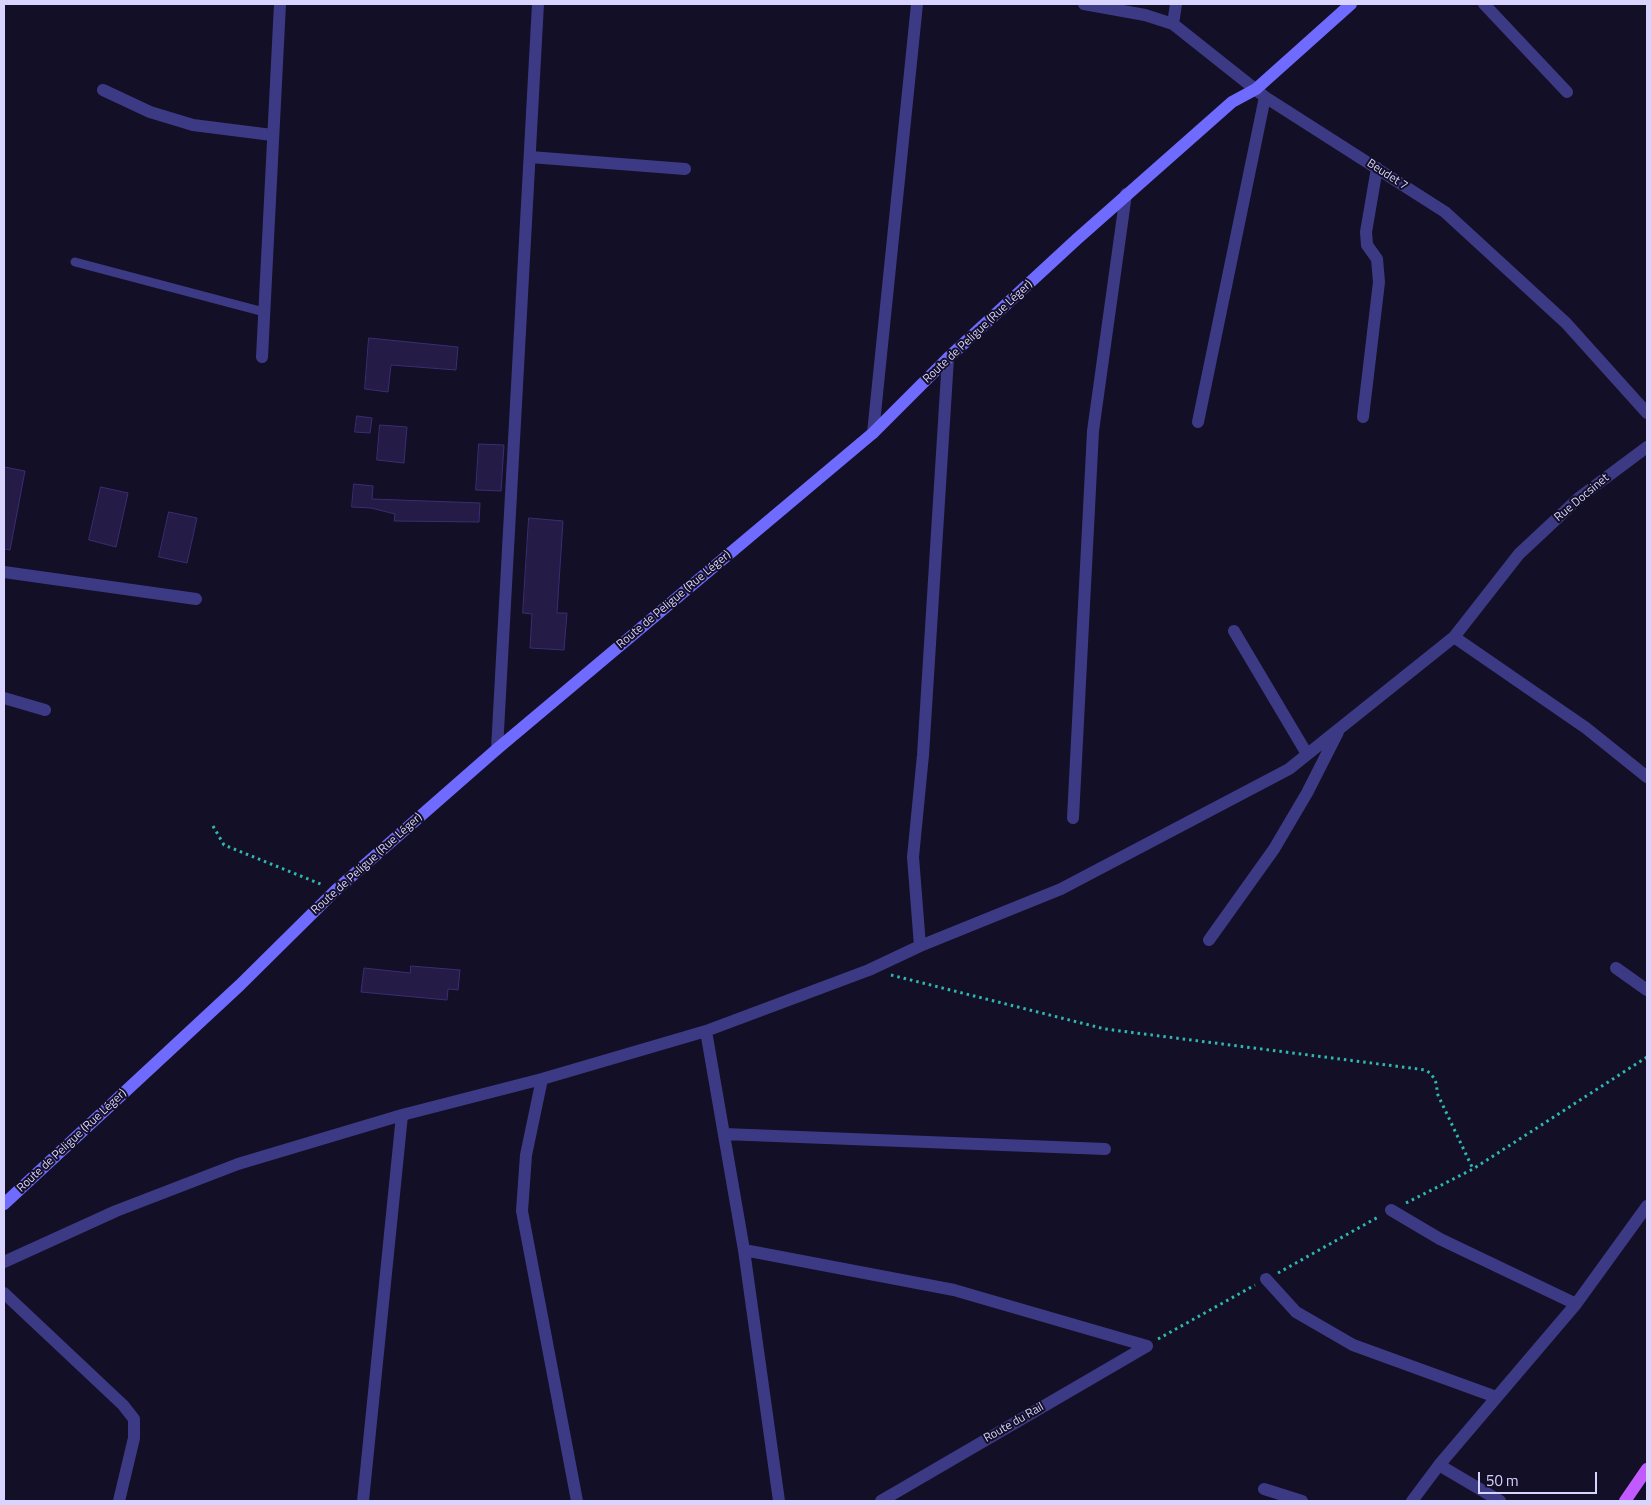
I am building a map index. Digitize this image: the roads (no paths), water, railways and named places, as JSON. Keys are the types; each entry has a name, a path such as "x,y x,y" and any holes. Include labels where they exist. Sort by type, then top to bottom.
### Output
{"main road":[{"path":"1625,1501 1647,1469"}],"street":[{"path":"262,357 280,4"},
{"path":"497,749 538,4"},
{"path":"873,433 917,4"},
{"name":"Beudet 7","path":"1084,4 1145,15 1173,24 1261,93 1445,212 1566,323 1647,413"},
{"path":"1173,24 1176,4"},
{"name":"Route de Peligue (Rue Léger)","path":"4,1204 240,985 336,890 497,749 873,433 948,358 1126,194 1232,102 1261,93 1352,4"},
{"path":"1484,4 1567,92"},
{"path":"103,90 150,112 193,125 272,135"},
{"path":"1198,422 1261,93"},
{"path":"530,157 686,170"},
{"path":"1363,417 1379,282 1377,260 1367,245 1366,232 1377,168"},
{"path":"1073,818 1093,432 1126,194"},
{"path":"920,946 914,856 923,755 948,358"},
{"name":"Rue Docsinet","path":"4,1262 116,1211 238,1164 402,1115 542,1078 706,1030 869,970 920,946 1061,888 1290,769 1341,726 1454,637 1519,554 1580,497 1647,447"},
{"path":"4,572 196,599"},
{"path":"1234,630 1308,754"},
{"path":"1454,637 1586,728 1647,777"},
{"path":"4,698 45,710"},
{"path":"1209,940 1274,849 1307,793 1341,726"},
{"path":"1616,968 1647,990"},
{"path":"706,1030 744,1250 779,1501"},
{"path":"542,1078 526,1155 522,1211 577,1501"},
{"path":"364,1501 402,1115"},
{"path":"724,1134 1104,1149"},
{"path":"1412,1501 1439,1464 1576,1304 1647,1206"},
{"path":"1391,1210 1440,1239 1576,1304"},
{"name":"Route du Rail","path":"744,1250 954,1290 1147,1346 881,1501"},
{"path":"1266,1279 1296,1312 1344,1340 1496,1397"},
{"path":"4,1293 123,1405 134,1418 134,1438 119,1501"},
{"path":"1439,1464 1500,1501"},
{"path":"1264,1489 1302,1501"}],"lane":[{"path":"74,262 264,312"}]}
